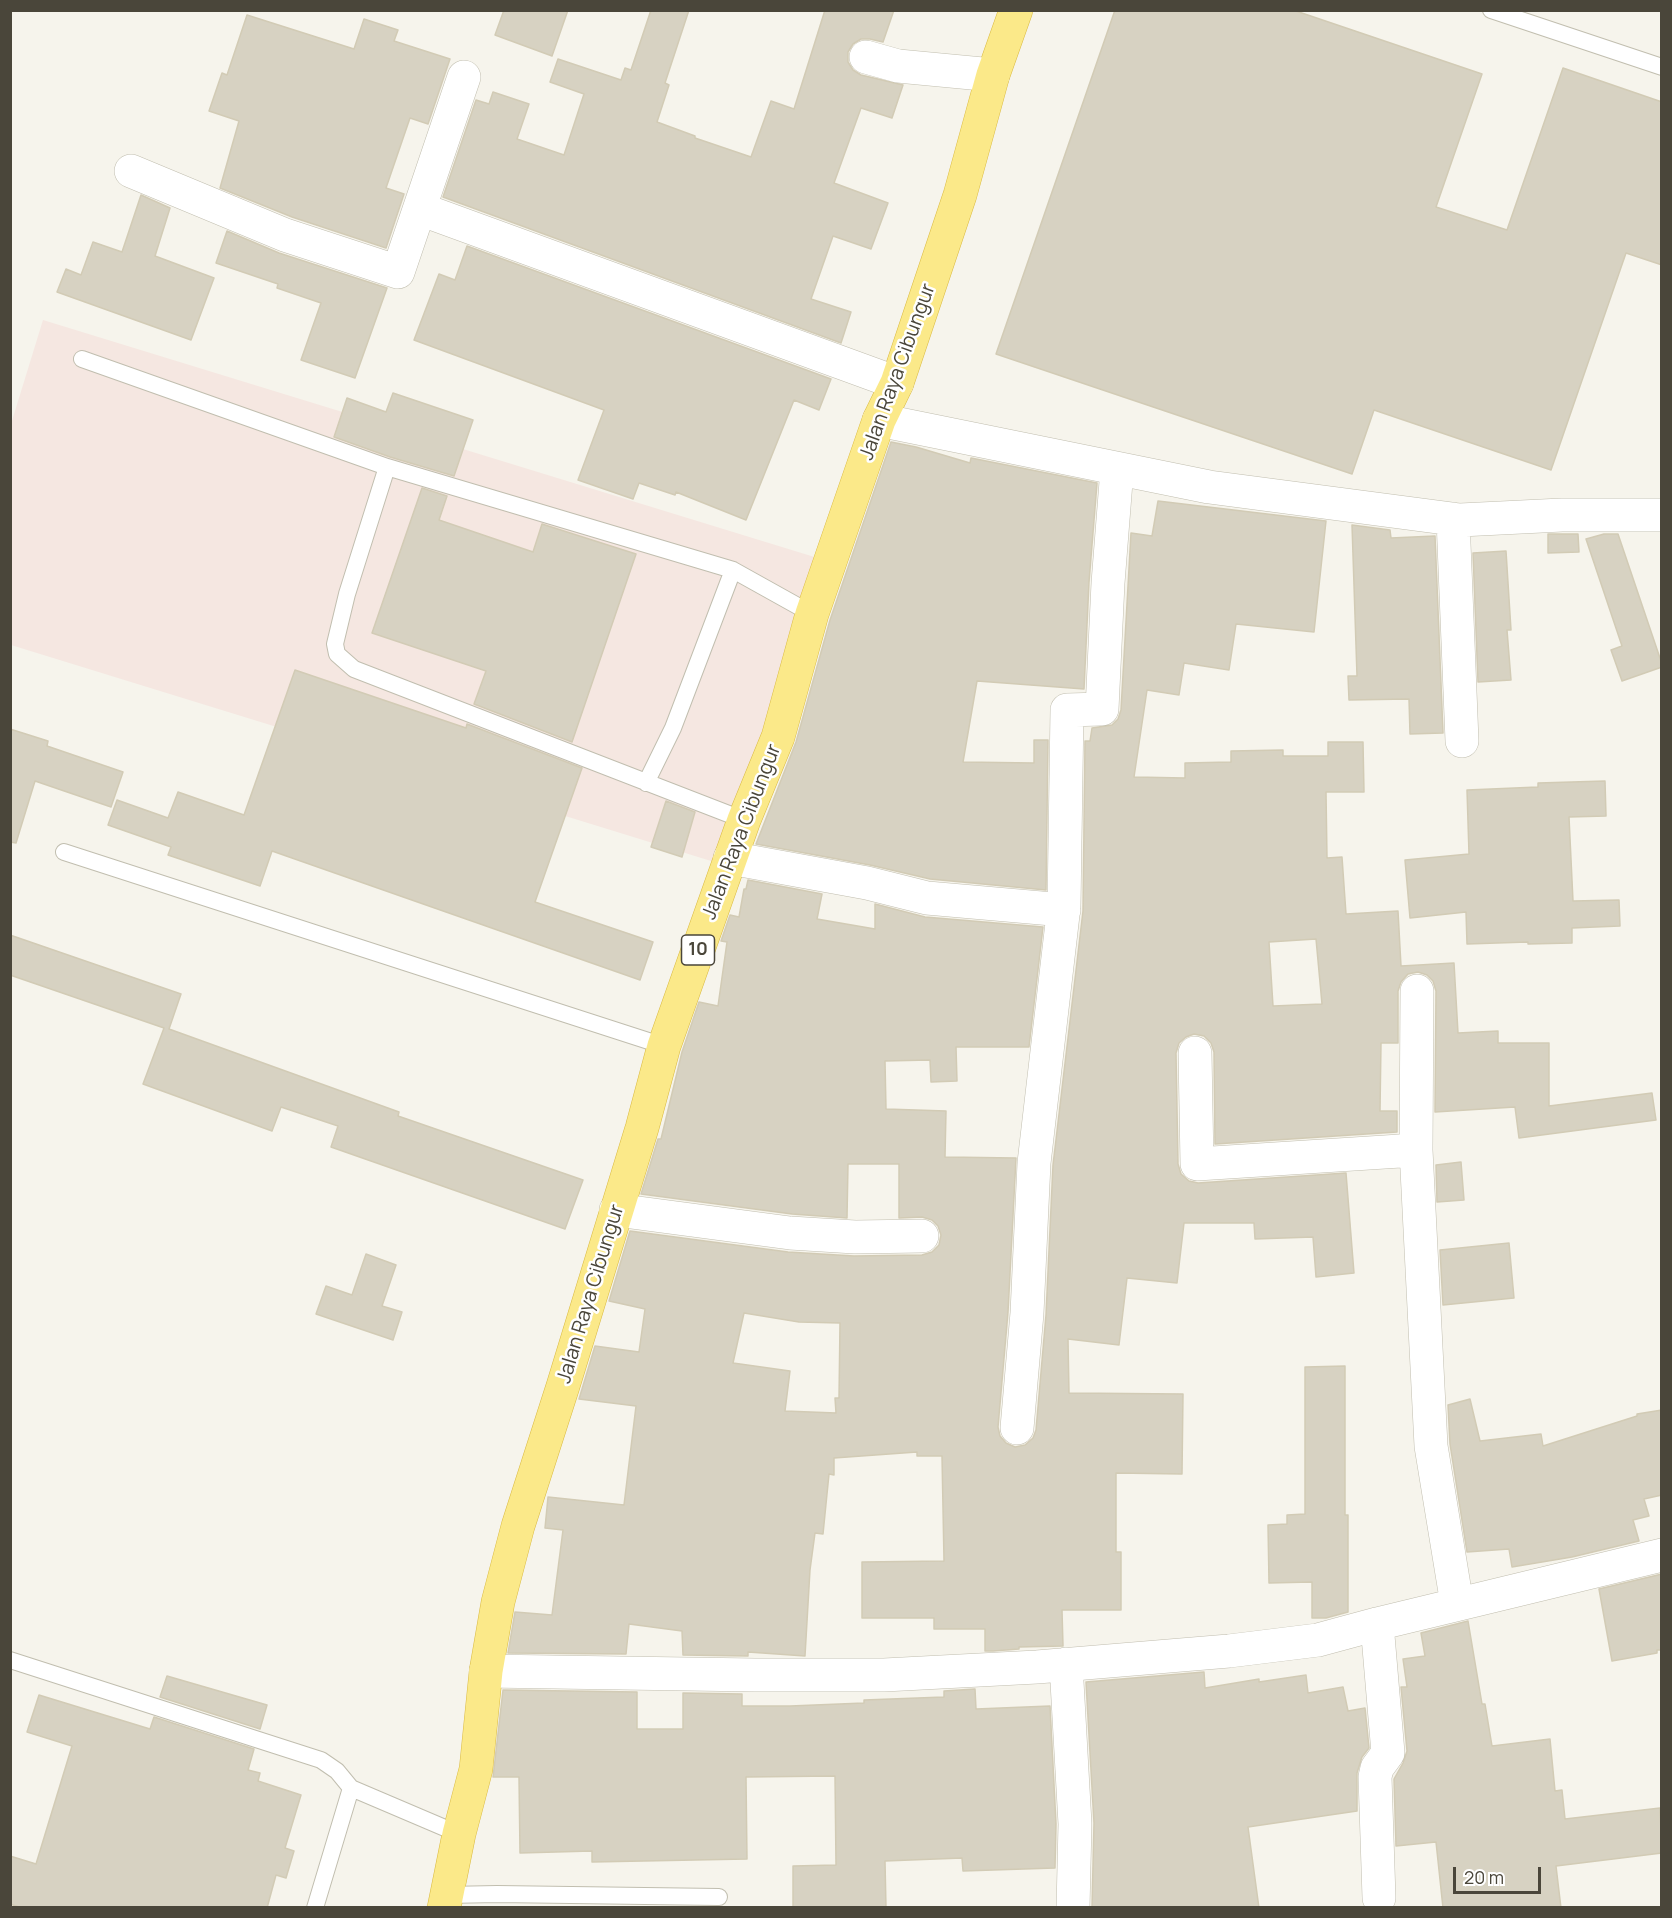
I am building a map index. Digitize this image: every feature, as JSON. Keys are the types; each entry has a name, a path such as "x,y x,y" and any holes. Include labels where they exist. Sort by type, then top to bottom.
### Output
{"highway":[{"name":"Jalan Raya Cibungur","path":"445,1901 459,1833 476,1768 486,1671 498,1602 518,1526 642,1128 664,1046 744,820 778,737 812,614 879,420 897,383 960,195 993,75 1016,10"}],"street":[{"path":"866,57 898,66 993,75"},
{"path":"131,171 285,235 398,272 464,77"},
{"path":"420,209 897,383"},
{"path":"879,420 1209,487 1453,519 1562,515 1662,515"},
{"path":"1017,1428 1027,1313 1034,1163 1064,910 1067,710 1102,709 1108,583 1117,469"},
{"path":"1453,519 1462,741"},
{"path":"730,858 867,882 927,898 1064,910"},
{"path":"1417,991 1416,1150 1431,1446 1457,1604"},
{"path":"1196,1053 1197,1164 1416,1150"},
{"path":"616,1210 790,1233 855,1237 922,1236"},
{"path":"486,1671 884,1675 1229,1651 1318,1640 1662,1555"},
{"path":"1377,1624 1388,1753 1377,1768 1375,1777 1379,1898"},
{"path":"1066,1664 1075,1824 1073,1908"}],"lane":[{"path":"1491,10 1662,67"},
{"path":"82,359 387,467 733,570 812,614"},
{"path":"387,467 348,594 335,644 337,654 354,669 744,820"},
{"path":"646,783 673,728 733,570"},
{"path":"64,852 664,1046"},
{"path":"10,1660 321,1760 337,1772 351,1788 459,1833"},
{"path":"315,1908 351,1788"},
{"path":"445,1901 497,1894 719,1897"}],"shaded area":[{"path":"43,320 821,559 724,865 11,645 11,424"}],"building":[{"path":"504,10 568,10 552,56 495,35"},
{"path":"651,10 689,10 665,83 669,85 657,122 751,157 771,101 794,109 825,10 894,10 883,42 861,39 853,44 848,52 848,62 853,70 861,75 903,85 892,118 861,108 834,183 888,203 871,249 833,236 811,299 851,312 841,343 443,197 476,100 489,104 493,92 529,104 517,139 564,155 584,94 550,82 558,59 621,80 625,68 631,70"},
{"path":"1115,10 1293,10 1482,74 1436,207 1507,230 1563,68 1662,102 1662,265 1626,253 1551,470 1374,410 1352,474 996,354"},
{"path":"247,15 354,49 364,19 398,30 394,41 450,59 428,124 410,118 386,188 404,194 386,248 292,217 220,188 239,121 209,111 222,73 227,75"},
{"path":"141,195 170,208 155,256 214,278 191,340 57,292 66,269 81,275 93,242 122,252"},
{"path":"227,231 279,253 387,288 355,378 301,360 321,303 277,288 278,284 216,263"},
{"path":"467,246 831,379 819,410 794,400 746,520 676,492 675,495 639,483 633,499 578,480 604,410 414,340 439,274 455,280"},
{"path":"393,393 473,420 454,476 334,437 347,398 386,412"},
{"path":"891,442 970,463 971,458 1097,483 1084,689 977,681 963,762 1034,763 1034,740 1048,740 1046,890 930,879 870,865 756,844 796,742 830,620"},
{"path":"422,488 447,496 439,520 533,552 542,524 636,554 572,742 474,704 486,671 372,633"},
{"path":"1158,501 1326,521 1314,632 1236,624 1229,670 1184,663 1179,695 1147,690 1134,777 1185,778 1185,763 1231,762 1231,751 1283,750 1283,756 1328,756 1328,742 1363,742 1364,792 1326,792 1327,858 1342,857 1346,914 1398,911 1401,966 1454,963 1458,1033 1498,1031 1498,1043 1549,1043 1549,1106 1652,1093 1656,1120 1519,1138 1515,1107 1435,1112 1436,991 1433,981 1427,975 1418,972 1408,974 1401,982 1398,991 1398,1043 1381,1043 1380,1111 1397,1111 1397,1132 1215,1144 1214,1052 1211,1043 1204,1036 1194,1034 1186,1037 1179,1043 1176,1053 1178,1164 1181,1174 1189,1181 1198,1183 1346,1173 1354,1273 1316,1277 1313,1237 1255,1239 1254,1223 1184,1223 1177,1283 1127,1278 1119,1345 1068,1339 1069,1393 1183,1394 1182,1474 1116,1473 1116,1552 1121,1552 1121,1610 1062,1610 1063,1646 1019,1647 1019,1649 993,1651 985,1651 985,1629 934,1629 934,1618 862,1618 862,1562 944,1561 942,1456 917,1456 917,1452 834,1458 834,1475 829,1474 823,1534 815,1533 810,1570 805,1656 748,1652 748,1656 683,1655 682,1631 629,1624 626,1654 508,1653 515,1612 552,1615 563,1530 545,1528 548,1497 624,1505 636,1406 579,1399 595,1346 639,1352 645,1309 609,1301 630,1231 788,1252 854,1256 922,1255 932,1252 939,1245 941,1235 938,1226 932,1220 922,1217 899,1218 899,1164 848,1164 847,1218 792,1214 641,1194 658,1139 661,1139 682,1052 699,1002 718,1006 727,942 721,941 730,915 739,917 748,880 822,894 817,919 875,929 875,904 925,917 1043,927 1029,1047 956,1047 957,1081 931,1082 930,1060 885,1061 886,1109 946,1111 945,1157 1016,1158 1008,1312 998,1427 1000,1436 1006,1443 1015,1447 1025,1445 1033,1438 1036,1430 1046,1315 1053,1165 1083,911 1085,741 1090,741 1092,728 1112,725 1118,719 1121,710 1131,533 1152,536","holes":["1316,939 1322,1004 1273,1006 1269,942","744,1313 799,1322 840,1323 839,1398 835,1398 836,1413 785,1411 790,1371 733,1363"]},
{"path":"1352,525 1390,530 1391,538 1435,536 1443,733 1410,734 1409,699 1349,700 1348,676 1357,676"},
{"path":"1548,534 1578,534 1579,552 1548,553"},
{"path":"1604,534 1618,534 1662,664 1662,667 1622,681 1611,650 1622,646 1586,539"},
{"path":"1506,551 1511,630 1507,630 1511,680 1478,682 1473,553"},
{"path":"295,670 466,728 467,724 582,768 535,902 653,942 640,980 272,851 260,886 168,855 171,847 108,825 117,800 168,818 178,792 244,815"},
{"path":"10,729 48,741 47,746 123,772 111,807 35,781 16,843 10,842"},
{"path":"1605,781 1606,816 1569,817 1573,901 1619,900 1620,926 1572,928 1572,943 1467,944 1466,912 1410,918 1405,860 1469,854 1467,790 1538,787 1538,783"},
{"path":"666,801 695,812 682,857 651,847"},
{"path":"10,935 181,994 169,1029 399,1112 398,1116 583,1180 565,1229 331,1147 338,1126 281,1107 272,1131 143,1084 164,1028 10,975"},
{"path":"1461,1162 1464,1200 1437,1202 1436,1165"},
{"path":"1509,1243 1514,1298 1443,1305 1440,1250"},
{"path":"366,1254 396,1265 382,1306 402,1312 393,1340 316,1314 326,1286 352,1295"},
{"path":"1345,1366 1345,1515 1348,1515 1348,1612 1326,1618 1312,1618 1312,1582 1269,1583 1268,1525 1287,1524 1287,1515 1305,1514 1305,1367"},
{"path":"1470,1399 1480,1441 1541,1434 1543,1446 1637,1416 1637,1414 1662,1410 1662,1495 1644,1499 1649,1516 1633,1520 1639,1541 1572,1557 1512,1567 1509,1549 1467,1552 1450,1444 1448,1405"},
{"path":"1662,1574 1662,1650 1657,1650 1657,1653 1612,1661 1599,1589"},
{"path":"1468,1621 1482,1704 1485,1704 1492,1746 1550,1739 1555,1791 1562,1790 1565,1819 1660,1808 1662,1853 1556,1866 1561,1908 1443,1908 1436,1842 1396,1846 1394,1779 1407,1751 1401,1687 1407,1687 1403,1659 1425,1656 1421,1633"},
{"path":"1204,1672 1205,1688 1259,1679 1259,1682 1306,1675 1308,1693 1343,1687 1348,1711 1365,1708 1369,1748 1362,1757 1357,1773 1357,1811 1248,1827 1259,1908 1092,1908 1094,1823 1086,1682"},
{"path":"167,1676 267,1705 260,1729 160,1697"},
{"path":"975,1689 976,1709 1050,1706 1056,1824 1055,1868 963,1871 962,1858 885,1861 886,1908 793,1908 793,1866 836,1865 835,1776 746,1777 747,1859 592,1862 592,1851 520,1853 519,1777 493,1777 503,1690 637,1692 637,1729 683,1729 683,1693 742,1694 742,1706 790,1706 944,1697 944,1691"},
{"path":"39,1695 150,1729 154,1717 254,1749 248,1770 260,1773 258,1781 301,1795 285,1848 294,1851 286,1878 276,1875 267,1908 22,1908 10,1904 10,1856 36,1864 72,1746 27,1732"}]}
